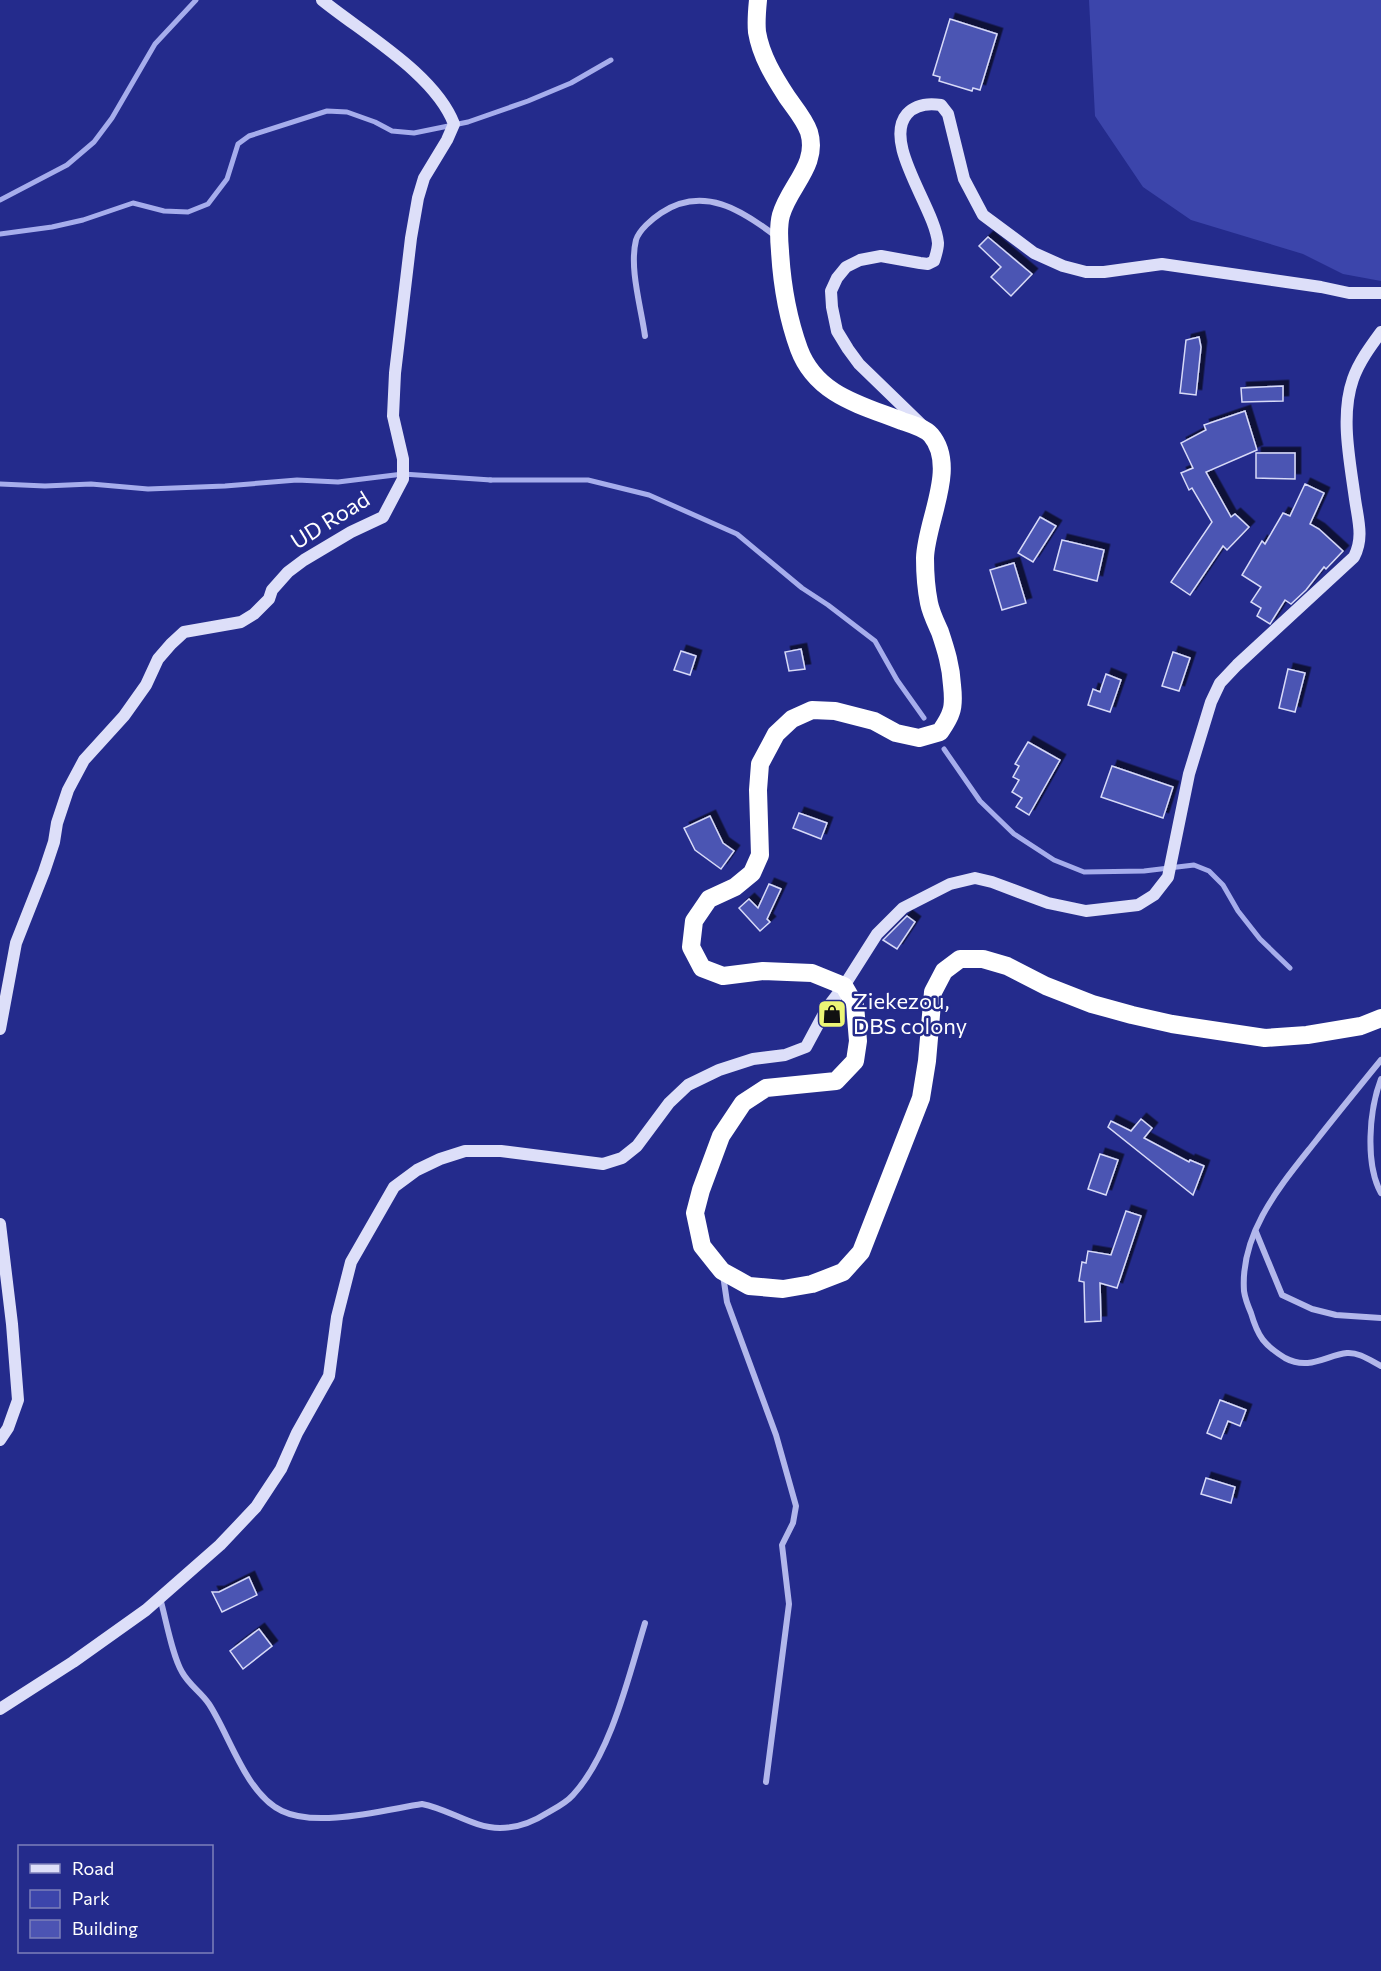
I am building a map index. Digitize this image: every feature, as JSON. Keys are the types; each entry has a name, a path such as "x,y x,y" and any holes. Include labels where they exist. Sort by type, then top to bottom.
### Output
{"highway":[{"path":"758,0 757,31 763,53 773,76 809,132 810,154 805,173 791,193 781,216 779,239 782,289 790,321 800,351 813,373 830,391 858,405 910,424 930,434 940,451 942,468 940,490 929,527 925,555 926,579 929,604 950,664 953,696 951,712 940,732 918,738 896,733 874,721 835,711 812,710 792,720 776,734 760,764 758,790 760,855 752,873 735,887 709,899 694,921 691,946 702,968 723,976 763,971 812,973 844,986 855,1005 858,1041 855,1061 836,1081 766,1088 743,1103 722,1136 701,1190 695,1213 702,1246 722,1271 749,1286 783,1289 812,1284 843,1272 861,1251 921,1098 933,992 944,971 960,959 983,958 1007,966 1046,986 1092,1004 1122,1012 1172,1024 1264,1038 1307,1035 1361,1026 1381,1018"}],"street":[{"name":"UD Road","path":"0,1029 16,943 44,872 68,790 84,760 124,716 146,685 158,659 184,632 241,622 254,614 269,599 272,590 288,572 351,532 383,517 403,479 404,468 393,416 395,372 411,238 424,178 454,124 448,109 433,90 390,51 322,0"},
{"path":"930,434 917,418 900,405 859,364 837,331 831,299 831,291 837,278 846,267 860,260 880,256 928,264 933,261 938,243 935,229 902,151 899,132 903,118 912,108 928,103 940,105 948,114 964,179 983,216 1034,253 1063,266 1086,272 1104,272 1162,264 1312,285 1349,293 1381,293"},
{"path":"645,336 633,259 637,237 653,219 671,206 695,200 720,203 751,217 779,239"},
{"path":"0,1709 73,1662 146,1610 220,1545 256,1507 281,1469 297,1434 330,1376 337,1317 351,1262 394,1187 424,1166 465,1151 501,1151 603,1164 622,1158 637,1146 669,1103 688,1085 718,1070 753,1059 785,1055 806,1047 827,1008 877,934 903,908 950,884 975,878 1048,903 1086,911 1138,905 1154,895 1168,877 1190,774 1211,702 1220,683 1354,558 1359,547 1360,533 1349,453 1347,414 1352,381 1362,359 1381,332"},
{"path":"1381,1060 1277,1189 1260,1216 1245,1273 1244,1293 1256,1331 1265,1344 1288,1360 1315,1363 1349,1352 1381,1366"},
{"path":"1381,1079 1371,1128 1373,1168 1381,1193"},
{"path":"0,1224 18,1400 8,1428 0,1440"},
{"path":"1255,1232 1282,1294 1312,1309 1336,1315 1381,1318"},
{"path":"722,1271 727,1302 777,1435 796,1506 794,1523 782,1545 789,1604 766,1782"},
{"path":"160,1597 182,1672 191,1686 207,1701 250,1780 264,1800 283,1812 293,1815 331,1818 422,1804 436,1807 481,1825 499,1828 520,1826 539,1818 563,1804 577,1790 593,1767 618,1712 645,1623"}],"green space":[{"path":"1089,0 1381,0 1381,281 1343,274 1303,254 1191,220 1143,187 1095,116"}],"building":[{"path":"950,19 997,34 980,90 973,88 972,91 939,81 940,77 933,75"},
{"path":"988,237 1032,274 1011,296 991,277 1001,267 979,246"},
{"path":"1199,337 1201,347 1196,395 1180,393 1186,340"},
{"path":"1283,386 1283,401 1242,402 1241,388"},
{"path":"1245,411 1257,450 1206,472 1231,517 1235,514 1249,527 1227,550 1223,546 1190,595 1171,582 1212,522 1192,488 1189,490 1181,473 1193,468 1181,443 1206,430 1204,425"},
{"path":"1256,453 1295,453 1295,479 1256,478"},
{"path":"1305,484 1324,493 1310,524 1319,529 1343,551 1326,569 1324,567 1306,590 1291,604 1285,600 1270,624 1257,616 1261,608 1251,602 1261,587 1242,575 1262,541 1265,544 1283,513 1290,516"},
{"path":"1040,517 1056,526 1033,562 1018,553"},
{"path":"1062,540 1104,550 1097,581 1054,570"},
{"path":"1014,563 1026,603 1002,610 990,570"},
{"path":"801,649 805,669 789,671 785,652"},
{"path":"681,651 696,656 690,675 674,670"},
{"path":"1173,652 1190,658 1179,691 1162,686"},
{"path":"1288,669 1305,673 1295,712 1279,708"},
{"path":"1106,674 1121,680 1110,712 1088,705 1093,689 1100,692"},
{"path":"1028,742 1060,760 1029,815 1016,807 1022,798 1012,792 1019,780 1013,777 1019,766 1015,764"},
{"path":"1112,766 1173,787 1163,818 1101,797"},
{"path":"799,813 827,823 821,839 793,828"},
{"path":"710,816 723,843 734,851 721,869 695,850 684,828"},
{"path":"769,884 781,889 767,919 770,922 760,931 739,908 749,899 758,908"},
{"path":"907,916 915,922 897,949 883,940"},
{"path":"1141,1119 1152,1128 1144,1138 1189,1162 1190,1160 1204,1166 1193,1195 1108,1127 1111,1121 1131,1131"},
{"path":"1100,1154 1118,1160 1106,1195 1088,1189"},
{"path":"1126,1211 1141,1216 1117,1288 1100,1283 1101,1321 1085,1322 1084,1282 1079,1281 1082,1262 1086,1263 1088,1251 1111,1255"},
{"path":"1220,1400 1246,1410 1240,1426 1228,1421 1221,1439 1207,1433"},
{"path":"1206,1478 1235,1487 1231,1503 1201,1494"},
{"path":"249,1577 257,1595 222,1612 212,1592 219,1592"},
{"path":"259,1629 272,1646 243,1669 230,1651"}],"waterway":[{"path":"0,200 67,165 94,142 112,118 155,44 196,0"},
{"path":"0,234 83,220 133,203 164,211 188,212 208,204 227,179 238,144 249,136 327,111 347,112 392,131 414,133 468,122 571,83 611,60"},
{"path":"0,484 45,486 91,484 148,489 297,480 338,482 403,474 491,480"},
{"path":"490,480 588,480 649,495 737,534 802,588 875,641 897,680 924,718"},
{"path":"944,749 980,801 1014,834 1054,860 1084,872 1144,871 1194,865 1209,871 1223,885 1238,911 1260,939 1290,968"}],"place":[{"name":"Ziekezou, DBS colony","path":"832,1014"}]}
